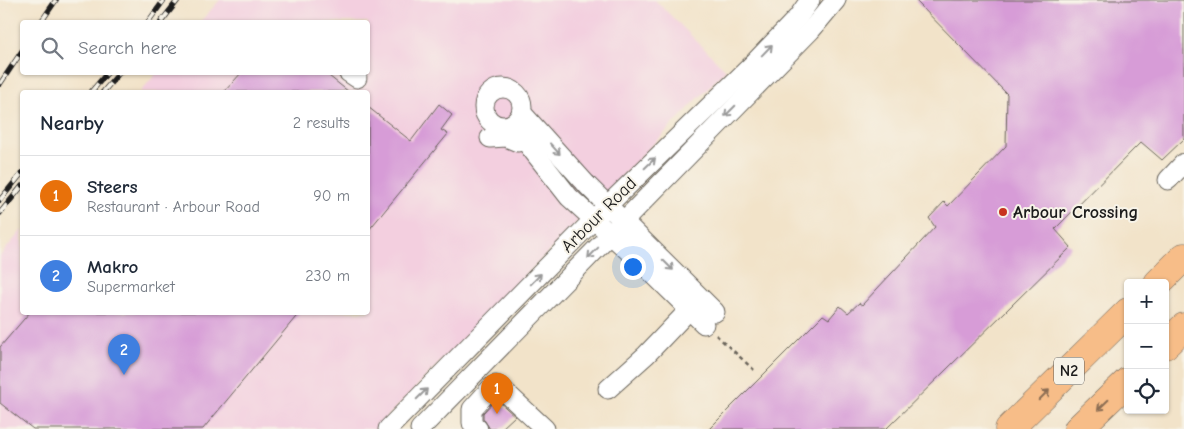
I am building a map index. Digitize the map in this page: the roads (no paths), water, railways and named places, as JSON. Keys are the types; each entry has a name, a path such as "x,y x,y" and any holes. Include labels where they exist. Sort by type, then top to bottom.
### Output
{"highway":[{"path":"1162,279 1184,257"},
{"name":"N2","path":"1010,429 1124,316"},
{"path":"1169,341 1184,326"},
{"path":"1078,429 1124,385"}],"street":[{"name":"Arbour Road","path":"388,429 608,205 753,64 798,17 810,0"},
{"name":"Arbour Road","path":"420,429 625,222 712,130 811,30 836,0"},
{"path":"517,119 625,222 710,318 689,310 645,266 593,220 569,197 534,152 517,119"},
{"path":"490,138 511,138 534,152"},
{"path":"1168,180 1184,163"},
{"path":"608,389 646,355 689,310"},
{"path":"478,429 472,423 472,409 496,385 545,429"}],"railway":[{"path":"42,20 56,0"},
{"path":"149,20 164,0"},
{"path":"163,20 178,0"},
{"path":"0,84 20,54"},
{"path":"93,90 105,75"},
{"path":"105,90 117,75"},
{"path":"0,200 20,175"},
{"path":"0,213 20,188"}],"place":[{"name":"Arbour Crossing","path":"1003,212"},
{"name":"Makro","path":"124,375"},
{"name":"Steers","path":"497,414"}]}
